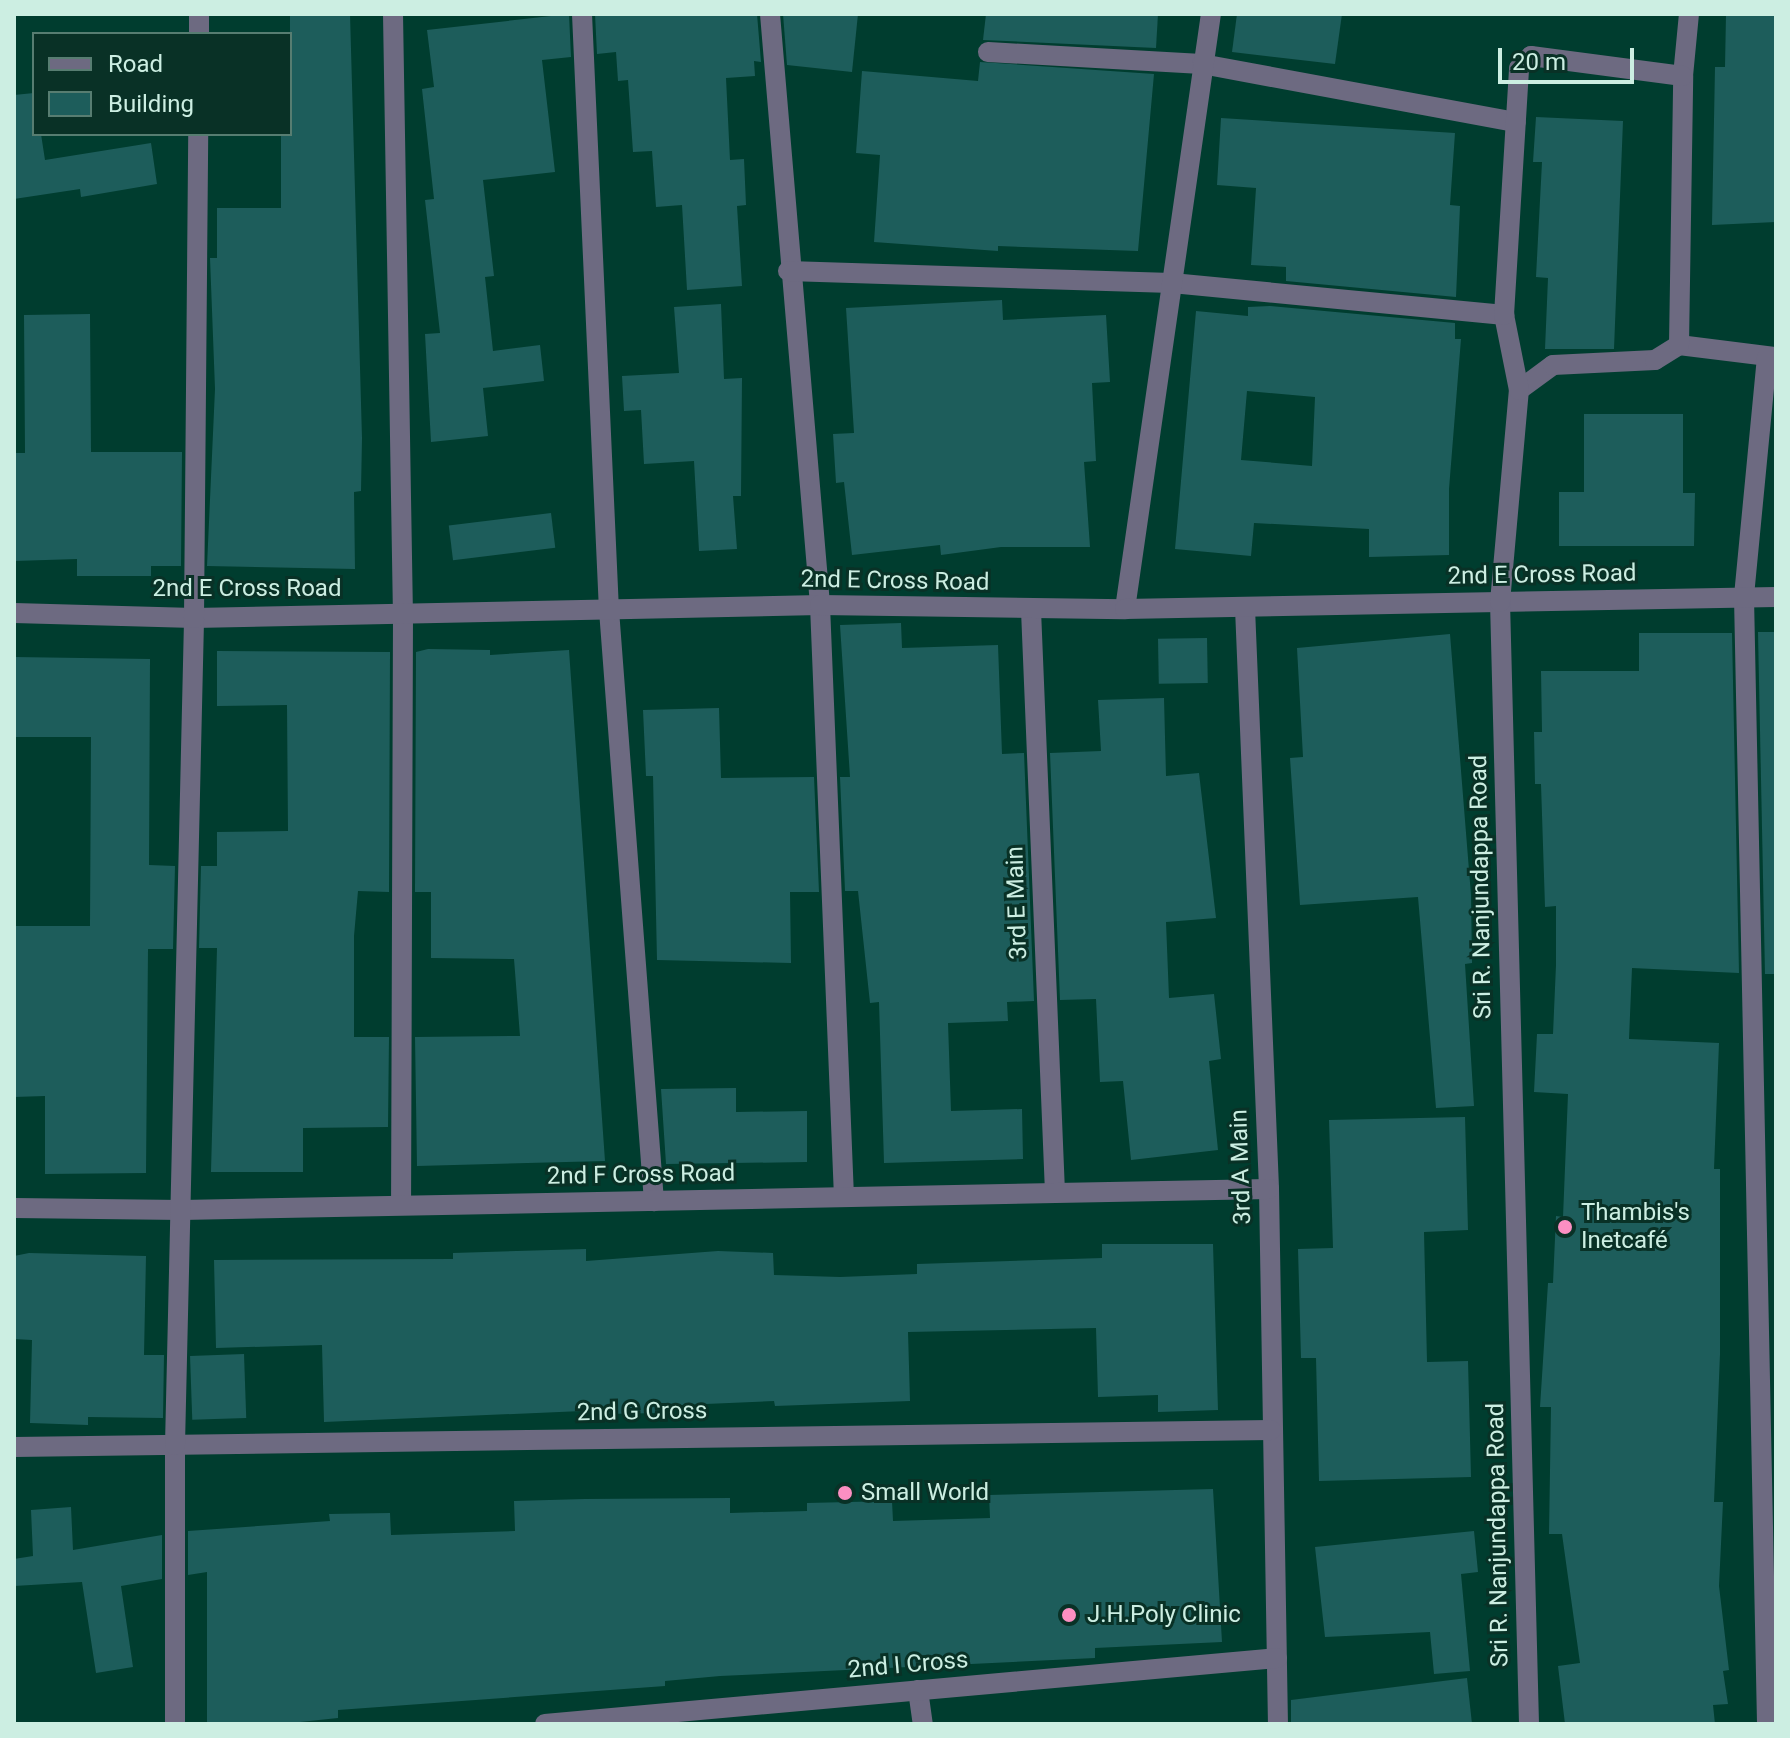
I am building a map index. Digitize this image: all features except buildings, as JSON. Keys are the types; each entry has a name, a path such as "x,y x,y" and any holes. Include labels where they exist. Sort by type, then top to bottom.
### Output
{"street":[{"path":"393,14 403,614 401,1205"},
{"path":"582,14 609,610 654,1201"},
{"path":"770,14 788,271 820,605 844,1197"},
{"path":"1125,609 1211,14"},
{"path":"1679,345 1683,76 1689,14"},
{"path":"988,52 1202,64 1516,122"},
{"name":"Sri R. Nanjundappa Road","path":"1529,1724 1500,602 1519,390 1504,315 1519,68 1531,56 1683,76"},
{"path":"175,1724 175,1445 194,618 198,136"},
{"path":"788,271 1172,283 1504,315"},
{"path":"1519,390 1553,365 1655,360 1679,345 1771,357 1744,597 1767,1724"},
{"name":"2nd E Cross Road","path":"14,613 194,618 820,605 1031,610 1776,597"},
{"name":"3rd A Main","path":"1245,608 1269,1189 1278,1724"},
{"name":"3rd E Main","path":"1031,610 1055,1193"},
{"name":"2nd F Cross Road","path":"14,1208 182,1210 1269,1189"},
{"name":"2nd G Cross","path":"14,1447 1271,1430"},
{"name":"2nd I Cross","path":"545,1724 1277,1658"},
{"path":"918,1690 923,1724"}],"place":[{"name":"Thambis's Inetcafé","path":"1565,1227"},
{"name":"Small World","path":"845,1493"},
{"name":"J.H.Poly Clinic","path":"1069,1615"}]}
